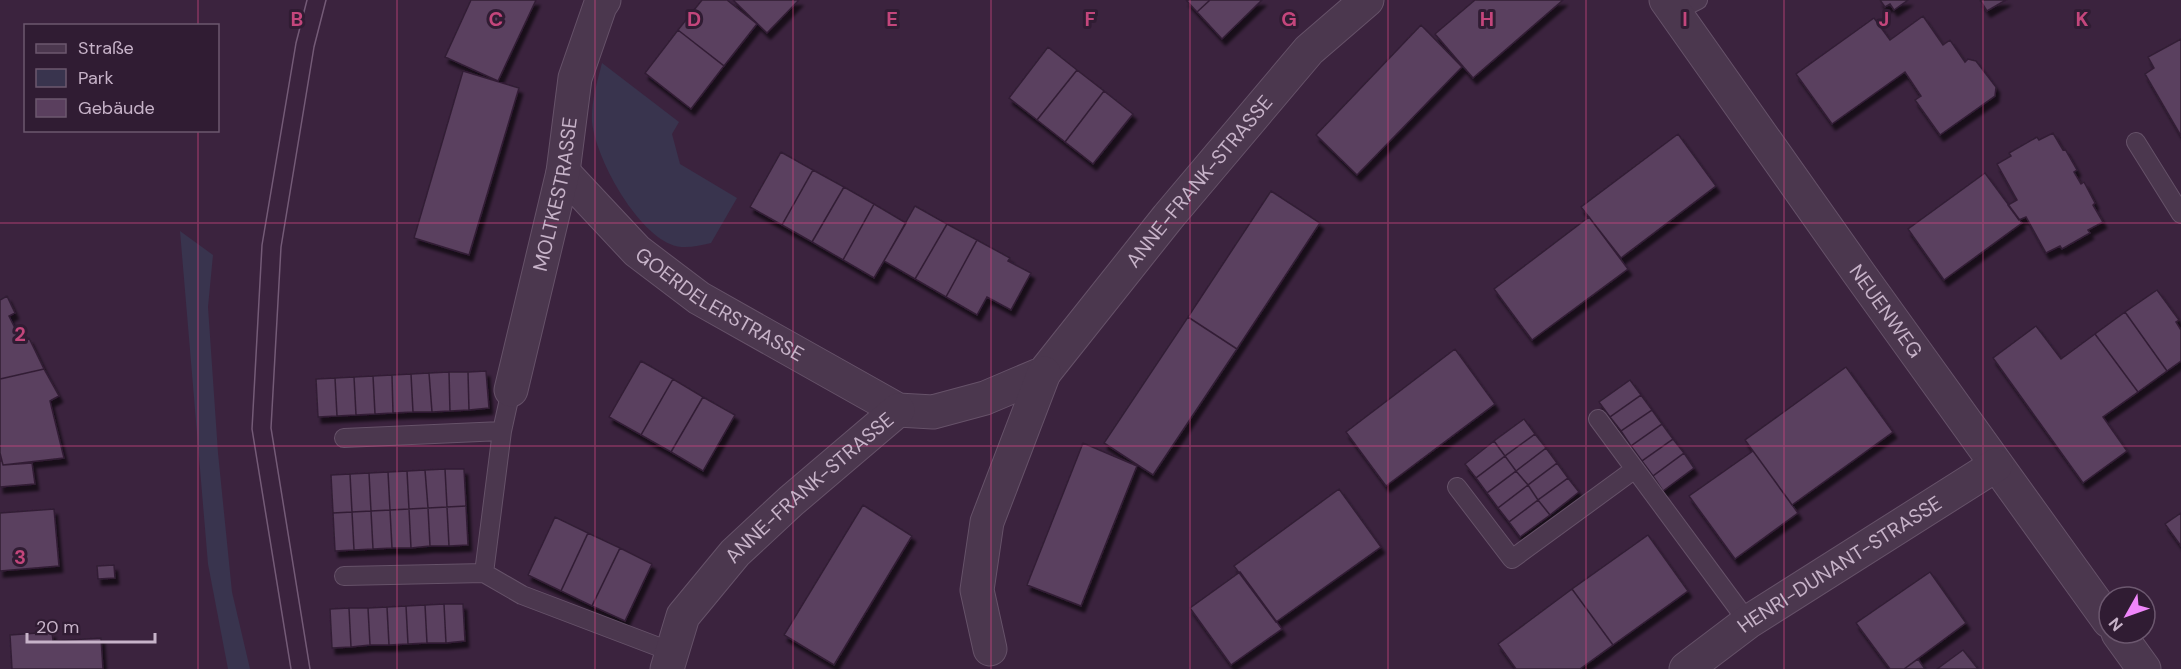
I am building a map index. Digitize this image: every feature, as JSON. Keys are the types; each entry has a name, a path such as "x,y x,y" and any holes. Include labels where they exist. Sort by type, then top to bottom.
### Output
{"street":[{"name":"MOLTKESTRASSE","path":"511,390 563,172 575,78 604,0"},
{"name":"ANNE-FRANK-STRASSE","path":"990,649 977,590 987,522 1044,373 1168,217 1309,50 1367,0"},
{"name":"NEUENWEG","path":"1679,4 1996,465 2097,604"},
{"name":"GOERDELERSTRASSE","path":"563,172 637,250 699,298 898,410"},
{"name":"ANNE-FRANK-STRASSE","path":"670,660 683,616 735,553 791,501 898,410 933,412 985,398 1044,373"},
{"name":"HENRI-DUNANT-STRASSE","path":"1686,669 1748,622 1996,465"},
{"path":"2127,645 2144,669"}],"lane":[{"path":"2136,142 2181,214"},
{"path":"484,573 502,431 511,390"},
{"path":"1598,419 1748,622"},
{"path":"344,438 502,431"},
{"path":"1457,487 1512,559 1635,469"},
{"path":"344,576 484,573 522,595 670,660"}],"green space":[{"path":"602,63 679,122 672,134 680,164 737,198 711,243 685,247 670,244 644,224 619,191 601,155 592,122 593,100"},
{"path":"180,231 213,255 208,307 218,453 232,592 250,669 228,669 208,564"}],"building":[{"path":"471,0 536,0 498,81 445,57"},
{"path":"702,0 727,0 757,24 724,66 678,30"},
{"path":"733,0 799,0 767,33"},
{"path":"1186,0 1210,0 1197,12"},
{"path":"1210,0 1262,0 1222,39 1197,12"},
{"path":"1475,0 1563,0 1473,78 1435,34"},
{"path":"1880,0 1908,0 1894,10 1890,4 1885,7"},
{"path":"1980,0 2006,0 1987,11"},
{"path":"1923,16 1943,45 1950,40 1965,62 1968,59 1976,61 1996,87 1995,96 1940,135 1915,100 1921,96 1905,72 1832,124 1796,74 1874,18 1890,40"},
{"path":"1421,25 1462,67 1357,175 1316,135"},
{"path":"678,30 724,66 691,109 645,73"},
{"path":"2181,39 2181,136 2145,74 2154,68 2148,57"},
{"path":"1048,47 1077,70 1037,120 1009,98"},
{"path":"1077,70 1104,91 1065,142 1037,120"},
{"path":"463,71 519,88 469,255 414,238"},
{"path":"1104,91 1133,114 1093,164 1065,142"},
{"path":"2053,133 2077,170 2074,172 2081,184 2084,182 2103,222 2088,230 2090,233 2062,249 2060,246 2046,253 2026,217 2019,220 2008,205 2017,200 1997,164 2011,156 2009,153 2037,137 2039,140"},
{"path":"1678,134 1716,186 1621,258 1581,207"},
{"path":"781,152 813,170 782,225 750,207"},
{"path":"813,170 844,187 812,242 782,225"},
{"path":"1985,173 2022,223 1944,280 1908,229"},
{"path":"844,187 874,204 843,260 812,242"},
{"path":"1271,191 1320,223 1237,349 1188,317"},
{"path":"874,204 906,223 874,278 843,260"},
{"path":"915,206 947,224 915,279 884,261"},
{"path":"1589,217 1628,269 1532,340 1494,289"},
{"path":"947,224 977,240 946,297 915,279"},
{"path":"977,240 1010,258 1008,261 1031,273 1011,310 987,297 977,315 946,297"},
{"path":"2157,290 2179,320 2176,322 2181,330 2181,361 2167,371 2125,312"},
{"path":"7,296 15,313 9,316 22,342 29,338 44,369 0,379 0,300"},
{"path":"2125,312 2167,371 2138,392 2095,334"},
{"path":"1188,317 1237,349 1153,475 1104,443"},
{"path":"2036,326 2061,359 2095,334 2138,392 2103,417 2127,451 2083,483 1993,358"},
{"path":"1455,349 1495,404 1386,486 1346,432"},
{"path":"641,361 673,379 641,435 609,417"},
{"path":"1846,367 1893,432 1792,505 1745,440"},
{"path":"44,369 59,396 50,401 64,458 3,465 0,453 0,379"},
{"path":"486,371 489,408 469,410 468,372"},
{"path":"449,372 468,372 469,410 450,411"},
{"path":"449,372 450,411 432,412 429,373"},
{"path":"429,373 432,412 413,412 411,374"},
{"path":"411,374 413,412 393,413 392,375"},
{"path":"392,375 393,413 375,414 373,376"},
{"path":"373,376 375,414 356,415 354,377"},
{"path":"354,377 356,415 337,416 335,378"},
{"path":"335,378 337,416 318,417 316,379"},
{"path":"673,379 703,397 671,452 641,435"},
{"path":"1630,380 1641,395 1610,417 1599,402"},
{"path":"1641,395 1652,410 1621,431 1610,417"},
{"path":"703,397 735,415 703,471 671,452"},
{"path":"1652,410 1662,424 1631,446 1621,431"},
{"path":"1524,419 1535,434 1505,456 1494,441"},
{"path":"1662,424 1673,439 1642,461 1631,446"},
{"path":"1535,434 1546,448 1516,471 1505,456"},
{"path":"1673,439 1684,453 1653,476 1642,461"},
{"path":"1494,441 1505,456 1476,478 1465,464"},
{"path":"1083,443 1137,466 1081,606 1027,585"},
{"path":"1546,448 1557,463 1528,485 1516,471"},
{"path":"1753,451 1798,513 1735,559 1689,496"},
{"path":"1684,453 1694,468 1663,491 1653,476"},
{"path":"1505,456 1516,471 1487,493 1476,478"},
{"path":"0,461 3,465 32,463 35,484 0,487"},
{"path":"1557,463 1568,478 1538,500 1528,485"},
{"path":"445,469 447,507 428,508 425,470"},
{"path":"445,469 464,469 466,506 447,507"},
{"path":"425,470 428,508 409,509 407,471"},
{"path":"407,471 409,509 390,510 388,472"},
{"path":"1516,471 1528,485 1498,508 1487,493"},
{"path":"388,472 390,510 371,511 369,473"},
{"path":"369,473 371,511 352,512 350,474"},
{"path":"350,474 352,512 333,513 331,475"},
{"path":"1568,478 1579,492 1550,515 1538,500"},
{"path":"1528,485 1538,500 1509,522 1498,508"},
{"path":"1339,489 1381,547 1276,622 1234,566"},
{"path":"1538,500 1550,515 1520,537 1509,522"},
{"path":"863,505 912,536 834,665 784,635"},
{"path":"466,506 468,545 449,546 447,507"},
{"path":"447,507 449,546 430,546 428,508"},
{"path":"428,508 430,546 411,548 409,509"},
{"path":"54,509 59,566 0,571 0,513"},
{"path":"409,509 411,548 392,548 390,510"},
{"path":"390,510 392,548 373,549 371,511"},
{"path":"371,511 373,549 354,550 352,512"},
{"path":"352,512 354,550 335,551 333,513"},
{"path":"2181,513 2181,546 2165,524"},
{"path":"555,517 588,533 561,591 528,575"},
{"path":"588,533 620,548 592,606 561,591"},
{"path":"1648,535 1688,591 1613,645 1572,589"},
{"path":"620,548 652,564 625,621 592,606"},
{"path":"114,565 115,578 98,579 97,566"},
{"path":"1240,572 1282,629 1231,665 1190,608"},
{"path":"1930,572 1966,623 1904,669 1890,669 1856,623"},
{"path":"1572,589 1613,645 1580,669 1516,669 1498,644"},
{"path":"444,604 463,604 465,641 446,643"},
{"path":"444,604 446,643 427,643 425,605"},
{"path":"425,605 427,643 408,644 406,606"},
{"path":"406,606 408,644 389,645 387,607"},
{"path":"387,607 389,645 370,645 368,608"},
{"path":"349,608 351,647 332,648 330,609"},
{"path":"349,608 368,608 370,645 351,647"},
{"path":"52,632 53,641 101,638 103,669 12,669 10,635"},
{"path":"1963,650 1978,669 1937,669"},
{"path":"1918,659 1925,669 1904,669"}],"tram line":[{"path":"291,669 252,429 262,245 296,43 307,0"},
{"path":"310,669 271,428 281,247 314,47 326,0"}]}
